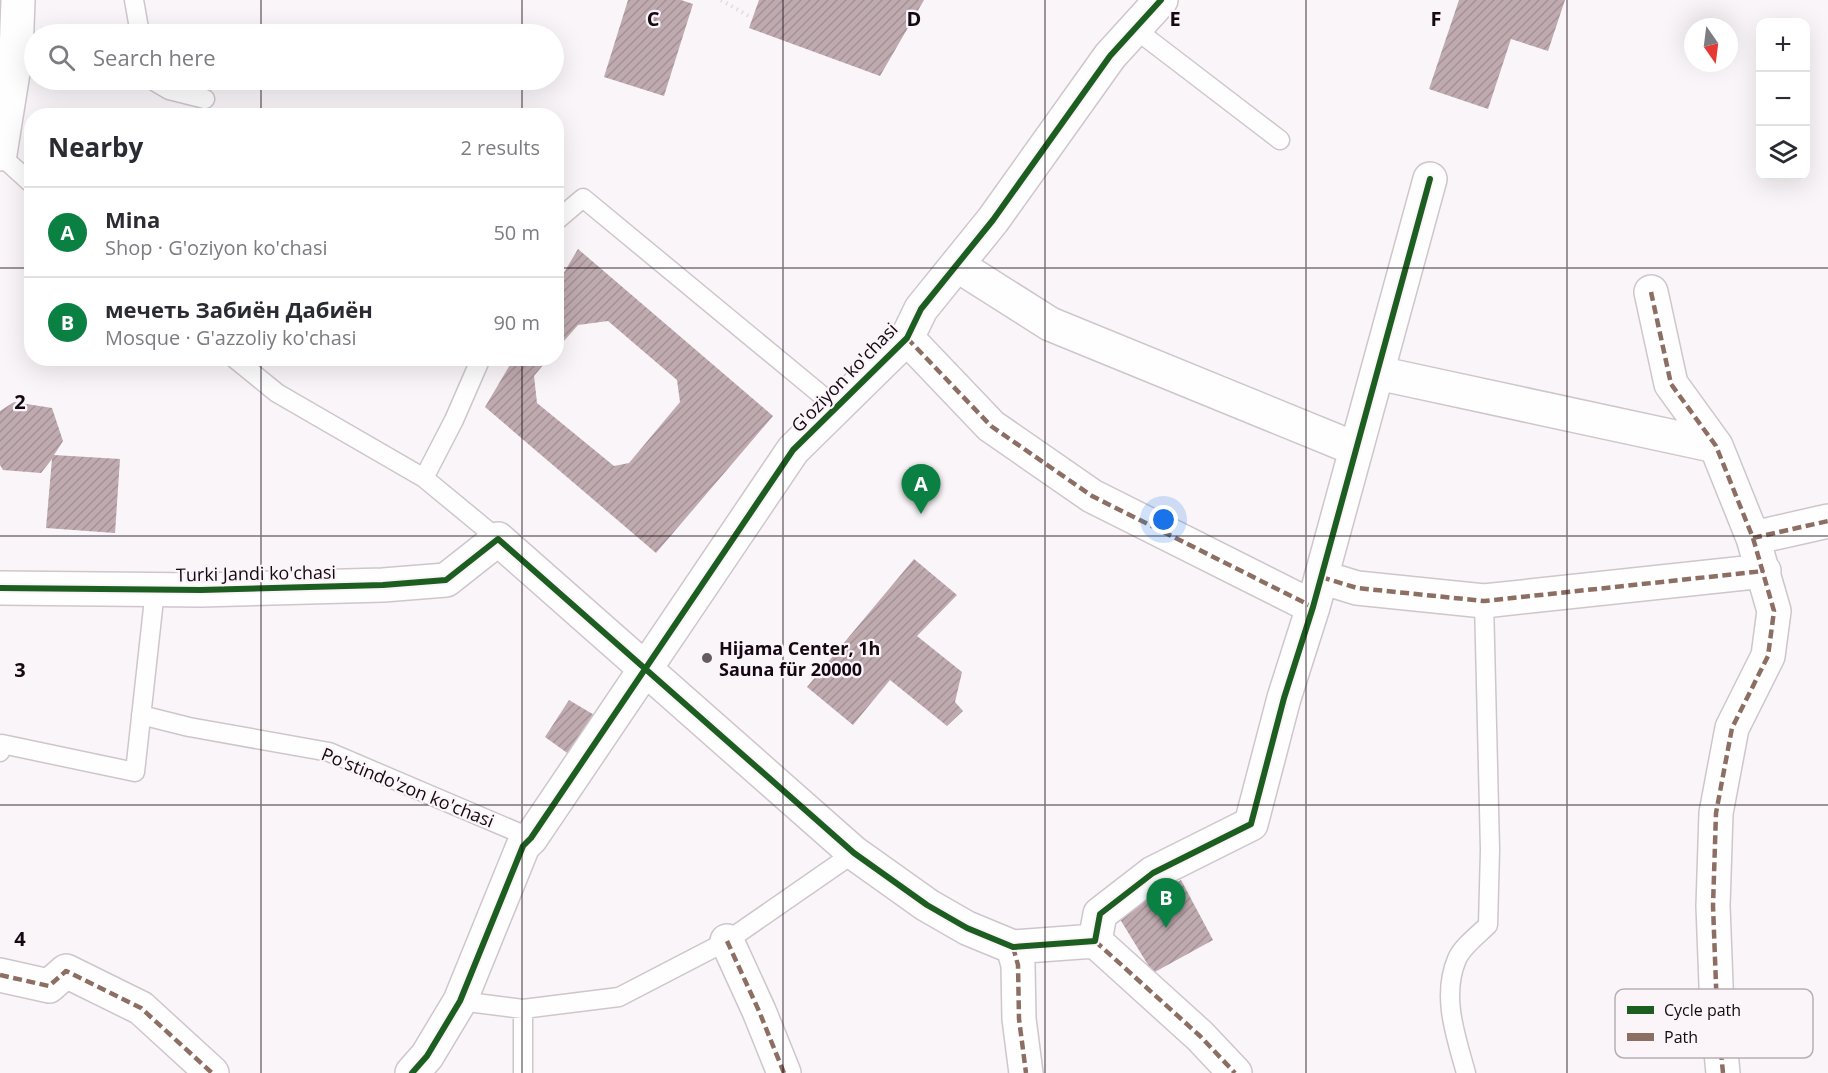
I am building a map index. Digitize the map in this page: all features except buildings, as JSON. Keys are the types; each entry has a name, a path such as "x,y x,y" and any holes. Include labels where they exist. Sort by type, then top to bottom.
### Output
{"street":[{"path":"0,155 16,54 18,0"},
{"name":"G'oziyon ko'chasi","path":"412,1073 428,1056 460,1001 523,846 531,838 793,450 907,338 921,309 993,220 1144,11"},
{"path":"1095,940 1100,914 1153,873 1251,824 1284,698 1317,592 1431,179"},
{"path":"957,265 1050,324 1356,449"},
{"path":"1651,292 1671,384 1716,446 1753,538 1774,611 1768,656 1732,728 1716,813 1713,906 1716,989"},
{"path":"907,338 991,426 1092,496 1317,592 1357,588 1484,602 1764,571"},
{"path":"1378,373 1716,446"},
{"path":"1753,538 1828,521"},
{"path":"498,539 854,853 927,905 967,928 1013,947 1095,940 1200,1036 1235,1073"},
{"name":"Turki Jandi ko'chasi","path":"0,588 155,590 383,585 446,580 498,539"},
{"path":"727,942 759,1011 784,1073"},
{"path":"1013,947 1018,965 1019,1019 1026,1073"},
{"path":"0,975 48,986 66,970 141,1008 212,1073"},
{"path":"1722,1058 1723,1073"}],"lane":[{"path":"134,0 138,24"},
{"path":"1144,11 1280,140"},
{"path":"169,90 205,99"},
{"path":"0,155 24,177"},
{"path":"564,213 583,198 836,407"},
{"path":"244,366 277,393 424,478 498,539"},
{"path":"424,478 454,420 478,366"},
{"path":"0,752 2,744 135,772 155,590"},
{"path":"1466,1073 1452,1021 1451,985 1457,958 1488,925 1490,850 1484,602"},
{"name":"Po'stindo'zon ko'chasi","path":"141,715 189,727 329,752 531,838"},
{"path":"460,1001 523,1009 619,997 727,942 854,853"},
{"path":"523,1009 523,1073"}],"path":[{"path":"721,0 752,18"}],"marked path":[{"path":"1651,292 1671,384 1716,446 1753,538 1774,611 1768,656 1732,728 1716,813 1713,906 1716,989"},
{"path":"907,338 991,426 1092,496 1313,607"},
{"path":"1753,538 1828,521"},
{"path":"1321,577 1357,588 1484,601 1764,571"},
{"path":"727,941 784,1073"},
{"path":"1095,941 1200,1036 1235,1073"},
{"path":"1013,947 1018,965 1019,1019 1026,1073"},
{"path":"0,975 49,986 66,971 141,1008 212,1073"},
{"path":"1722,1058 1723,1073"}],"cycle path":[{"path":"412,1073 427,1056 460,1001 523,846 531,838 793,450 907,338 921,309 993,220 1110,56 1161,0"},
{"path":"0,588 201,590 383,585 446,580 498,539 854,853 927,905 967,928 1013,947 1095,941 1100,914 1153,873 1251,824 1284,698 1313,607 1430,179"}],"place":[{"name":"Mina","path":"921,514"},
{"name":"Hijama Center, 1h Sauna für 20000","path":"707,658"},
{"name":"мечеть Забиён Дабиён","path":"1166,928"}]}
